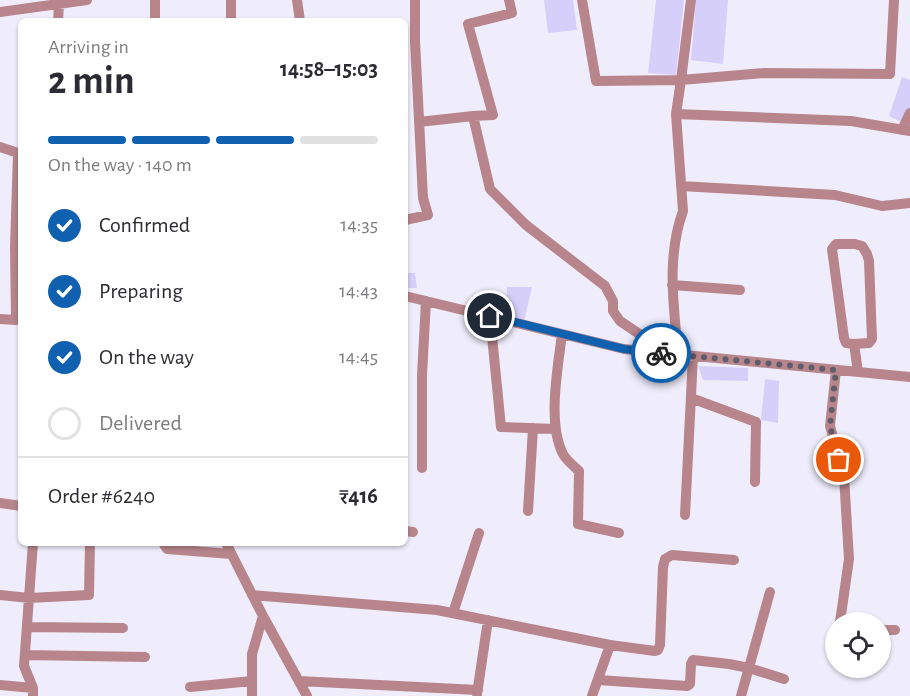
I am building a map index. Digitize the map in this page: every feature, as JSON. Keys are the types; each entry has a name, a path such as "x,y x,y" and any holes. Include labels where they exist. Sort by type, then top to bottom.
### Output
{"street":[{"path":"0,12 87,0"},
{"path":"154,0 156,18"},
{"path":"231,0 231,18"},
{"path":"297,0 300,18"},
{"path":"408,219 428,214 423,198 415,0"},
{"path":"419,122 493,115 468,24 512,13 509,0"},
{"path":"582,0 596,81 681,80 764,73 890,74 894,0"},
{"path":"674,354 673,253 683,211 676,114 691,0"},
{"path":"58,18 59,4"},
{"path":"676,114 851,122 906,130 910,113"},
{"path":"473,116 490,189 526,225 605,286 613,301 613,311 620,321 674,354"},
{"path":"0,147 18,153"},
{"path":"18,177 15,248 18,300"},
{"path":"681,186 835,195 882,206 910,203"},
{"path":"836,244 862,246 869,261 872,339 869,343 854,344 846,343 844,338 832,249 836,244"},
{"path":"672,285 740,290"},
{"path":"408,297 624,349 910,377"},
{"path":"422,468 422,375 426,301"},
{"path":"490,316 501,427 555,429"},
{"path":"0,319 18,318"},
{"path":"562,334 555,393 555,429 563,455 579,471 578,524 619,533"},
{"path":"854,344 858,372"},
{"path":"685,515 693,356"},
{"path":"836,370 830,426 844,476 849,559 841,612"},
{"path":"691,398 756,423 755,482"},
{"path":"528,511 533,428"},
{"path":"0,503 18,506"},
{"path":"453,613 478,533"},
{"path":"33,546 24,666 33,692"},
{"path":"0,595 29,598 89,595 90,546"},
{"path":"165,546 167,549 231,554"},
{"path":"227,546 307,696"},
{"path":"252,595 436,610 610,645 655,651 660,645 665,559 672,555 734,560"},
{"path":"741,696 770,592"},
{"path":"252,696 252,654 263,616"},
{"path":"299,681 477,693 488,620"},
{"path":"27,627 123,628"},
{"path":"592,696 610,645"},
{"path":"25,655 145,657"},
{"path":"598,680 687,686 690,684 693,660 749,668 784,679"},
{"path":"190,687 252,681"},
{"path":"0,685 33,692"}],"building":[{"path":"544,0 573,0 577,30 548,33"},
{"path":"656,0 684,0 676,75 648,73"},
{"path":"696,0 728,0 723,64 691,60"},
{"path":"902,77 910,80 910,126 889,116"},
{"path":"408,273 415,273 417,288 408,288"},
{"path":"507,287 532,287 524,321 506,314"},
{"path":"698,366 748,368 748,381 703,380"},
{"path":"765,379 779,381 778,423 761,420"}],"way so far":[{"path":"661,353 836,370 830,426 839,460"}],"route":[{"path":"490,316 624,349 661,353"}]}
